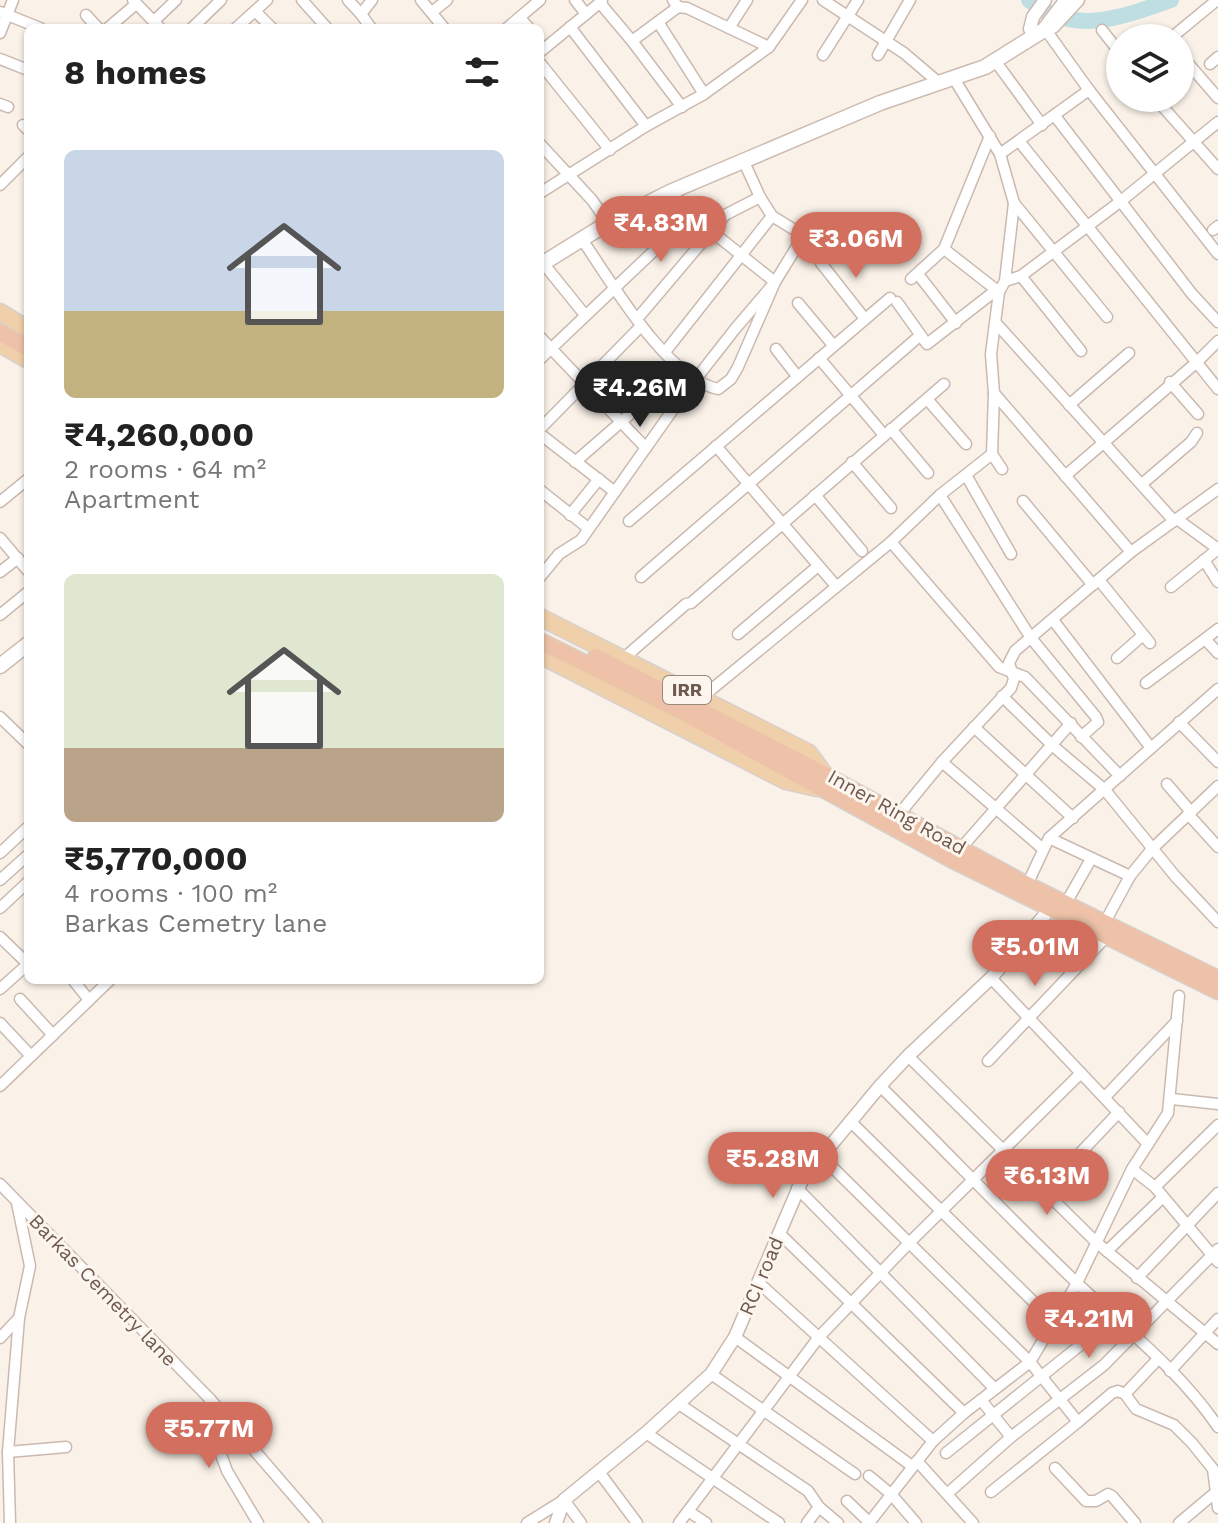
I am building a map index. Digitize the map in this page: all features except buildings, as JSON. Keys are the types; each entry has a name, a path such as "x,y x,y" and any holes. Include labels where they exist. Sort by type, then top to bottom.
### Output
{"highway":[{"path":"0,322 24,336"},
{"path":"0,332 24,346"},
{"name":"IRR","path":"544,632 680,698 800,770"},
{"name":"IRR","path":"544,643 821,781"},
{"name":"Inner Ring Road","path":"821,781 1058,906 1218,979"},
{"name":"Inner Ring Road","path":"894,820 962,847 1058,906"},
{"name":"Inner Ring Road","path":"1105,929 1218,991"}],"main road":[{"path":"976,69 981,61 1040,28 1058,0"},
{"path":"544,263 581,238 670,192 880,103 996,62 1072,3"},
{"path":"0,312 24,327"},
{"path":"0,344 24,358"},
{"name":"Inner Ring Road","path":"544,619 809,753 821,781 786,781 544,657"},
{"path":"0,666 24,647"}],"street":[{"path":"0,33 4,14 13,0"},
{"path":"112,24 135,2 157,24 176,0"},
{"path":"196,24 221,0"},
{"path":"302,0 323,24"},
{"path":"348,0 368,24"},
{"path":"361,14 372,0"},
{"path":"421,0 441,24"},
{"path":"432,12 447,0"},
{"path":"512,24 540,0"},
{"path":"575,0 586,14"},
{"path":"729,28 747,0"},
{"path":"544,191 646,126 704,94 769,47 802,0"},
{"path":"823,0 886,40 938,82"},
{"path":"823,55 858,0"},
{"path":"878,55 910,0"},
{"path":"1045,0 1040,28 1218,254"},
{"path":"1188,24 1217,0"},
{"path":"544,45 602,2 682,107"},
{"path":"240,24 261,4 270,24"},
{"path":"632,41 682,4 769,47"},
{"path":"4,14 30,24"},
{"path":"86,15 94,24"},
{"path":"520,18 525,24"},
{"path":"658,22 704,94"},
{"path":"570,27 646,126"},
{"path":"1102,30 1106,35"},
{"path":"0,59 24,68"},
{"path":"996,62 1042,125"},
{"path":"544,68 610,150"},
{"path":"1194,70 1218,98"},
{"path":"953,77 1000,154 1014,203 1107,317"},
{"path":"1000,154 1089,90"},
{"path":"1167,112 1218,169"},
{"path":"1055,116 1192,294 1218,322"},
{"path":"1005,281 1021,276 1121,201 1218,122"},
{"path":"956,323 916,278 944,249 990,136"},
{"path":"1019,141 1218,389"},
{"path":"544,148 608,223"},
{"path":"0,185 24,161"},
{"path":"581,238 639,322 665,352 696,381 718,389 731,379 775,282 801,238 794,228 772,216 744,162"},
{"path":"670,192 711,231 775,282"},
{"path":"544,427 639,322 711,231 733,209 760,197"},
{"path":"629,521 833,345 894,300 927,344 997,292 1005,281 1014,203"},
{"path":"665,352 772,216"},
{"path":"544,355 660,245"},
{"path":"944,249 997,292"},
{"path":"821,263 865,319"},
{"path":"544,266 585,315"},
{"path":"1021,276 1081,351"},
{"path":"544,572 559,554 578,543 735,329 775,282"},
{"path":"997,292 991,354 994,393 992,454 1002,469"},
{"path":"798,303 833,345"},
{"path":"996,323 1176,520 1218,549 1171,587"},
{"path":"641,577 916,339"},
{"path":"1065,476 1218,341"},
{"path":"544,342 646,448"},
{"path":"776,349 797,376"},
{"path":"1069,405 1129,353"},
{"path":"819,358 850,395 928,473"},
{"path":"575,462 682,369"},
{"path":"1170,382 1198,414"},
{"path":"627,659 686,604 691,603 944,384"},
{"path":"994,393 1131,552"},
{"path":"927,399 966,444"},
{"path":"1142,484 1191,442 1197,433"},
{"path":"544,435 615,492"},
{"path":"716,446 836,586"},
{"path":"701,698 891,542 940,495 992,454"},
{"path":"852,462 891,508"},
{"path":"966,475 1011,554"},
{"path":"570,515 599,479"},
{"path":"0,502 24,482"},
{"path":"894,820 1014,683 1010,657 1131,552 1218,489"},
{"path":"544,493 588,528"},
{"path":"815,495 862,551"},
{"path":"940,495 1031,638 1096,717 1098,722 1081,737"},
{"path":"1023,501 1146,639 1117,658"},
{"path":"0,538 24,566"},
{"path":"891,542 999,667 1025,677 1120,776"},
{"path":"0,572 18,558"},
{"path":"1204,560 1218,582"},
{"path":"738,634 818,566"},
{"path":"0,615 24,595"},
{"path":"1053,620 1151,748"},
{"path":"1146,683 1218,629"},
{"path":"1205,639 1218,653"},
{"path":"1027,885 1046,844 1218,689"},
{"path":"1002,696 1053,746 1105,790 1152,849 1218,922"},
{"path":"0,717 24,740"},
{"path":"1179,722 1218,762"},
{"path":"962,847 1071,723"},
{"path":"974,727 1073,818"},
{"path":"942,762 994,809 1046,844 1130,876"},
{"path":"1167,784 1218,847"},
{"path":"988,1061 1030,1018 1105,929 1130,876 1152,849 1218,786"},
{"path":"0,853 24,831"},
{"path":"0,880 24,859"},
{"path":"1058,906 1091,859"},
{"path":"0,908 24,886"},
{"name":"RCI road","path":"564,1500 646,1433 711,1374 735,1337 797,1188 880,1086 991,978 1058,906"},
{"path":"0,937 24,960"},
{"path":"0,989 24,968"},
{"path":"991,978 1148,1144"},
{"path":"76,984 89,1000"},
{"path":"2,1078 31,1056 106,984"},
{"path":"847,1501 869,1523 933,1441 1030,1362 1077,1283 1132,1169 1165,1120 1172,1099 1179,996"},
{"path":"20,999 53,1035"},
{"path":"1105,1097 1177,1021"},
{"path":"0,1023 31,1056"},
{"path":"908,1056 1096,1242 1218,1344"},
{"path":"679,1523 819,1337 1081,1073"},
{"path":"880,1086 1077,1283 1134,1334 1218,1427"},
{"path":"1172,1099 1218,1104"},
{"path":"1068,1166 1119,1112"},
{"path":"851,1122 1054,1322"},
{"path":"1155,1187 1218,1125"},
{"path":"823,1158 1030,1362 1078,1422"},
{"path":"947,1494 1011,1437 1104,1365 1216,1255 1155,1187 1132,1169"},
{"name":"Barkas Cemetry lane","path":"1,1185 210,1399 317,1523"},
{"path":"797,1188 995,1389"},
{"path":"1137,1278 1218,1193"},
{"path":"1107,1251 1163,1197"},
{"path":"6,1521 8,1452 19,1318 30,1266 16,1201"},
{"path":"779,1233 964,1413"},
{"path":"759,1283 933,1441"},
{"path":"0,1338 19,1318"},
{"path":"946,1453 1114,1318"},
{"path":"1170,1371 1218,1319"},
{"path":"735,1337 915,1463 973,1523"},
{"path":"1125,1394 1158,1359"},
{"path":"711,1374 855,1474"},
{"path":"991,1492 1118,1391 1125,1394 1136,1409 1174,1425 1215,1467 1218,1508"},
{"path":"210,1399 213,1433 227,1471 258,1523"},
{"path":"981,1400 1011,1437"},
{"path":"679,1404 808,1491 819,1507 838,1523"},
{"path":"646,1433 779,1523"},
{"path":"8,1452 66,1447"},
{"path":"0,1461 8,1471"},
{"path":"1055,1468 1086,1501 1096,1501 1108,1494 1135,1523"},
{"path":"599,1472 637,1523"},
{"path":"869,1476 891,1494 916,1523"},
{"path":"1179,1523 1216,1492"},
{"path":"527,1523 564,1500"},
{"path":"556,1523 564,1500"},
{"path":"564,1500 581,1523"},
{"path":"807,1523 819,1507"},
{"path":"688,1511 706,1523"}],"waterway":[{"path":"1029,0 1063,18 1081,21 1117,17 1171,0"}]}
